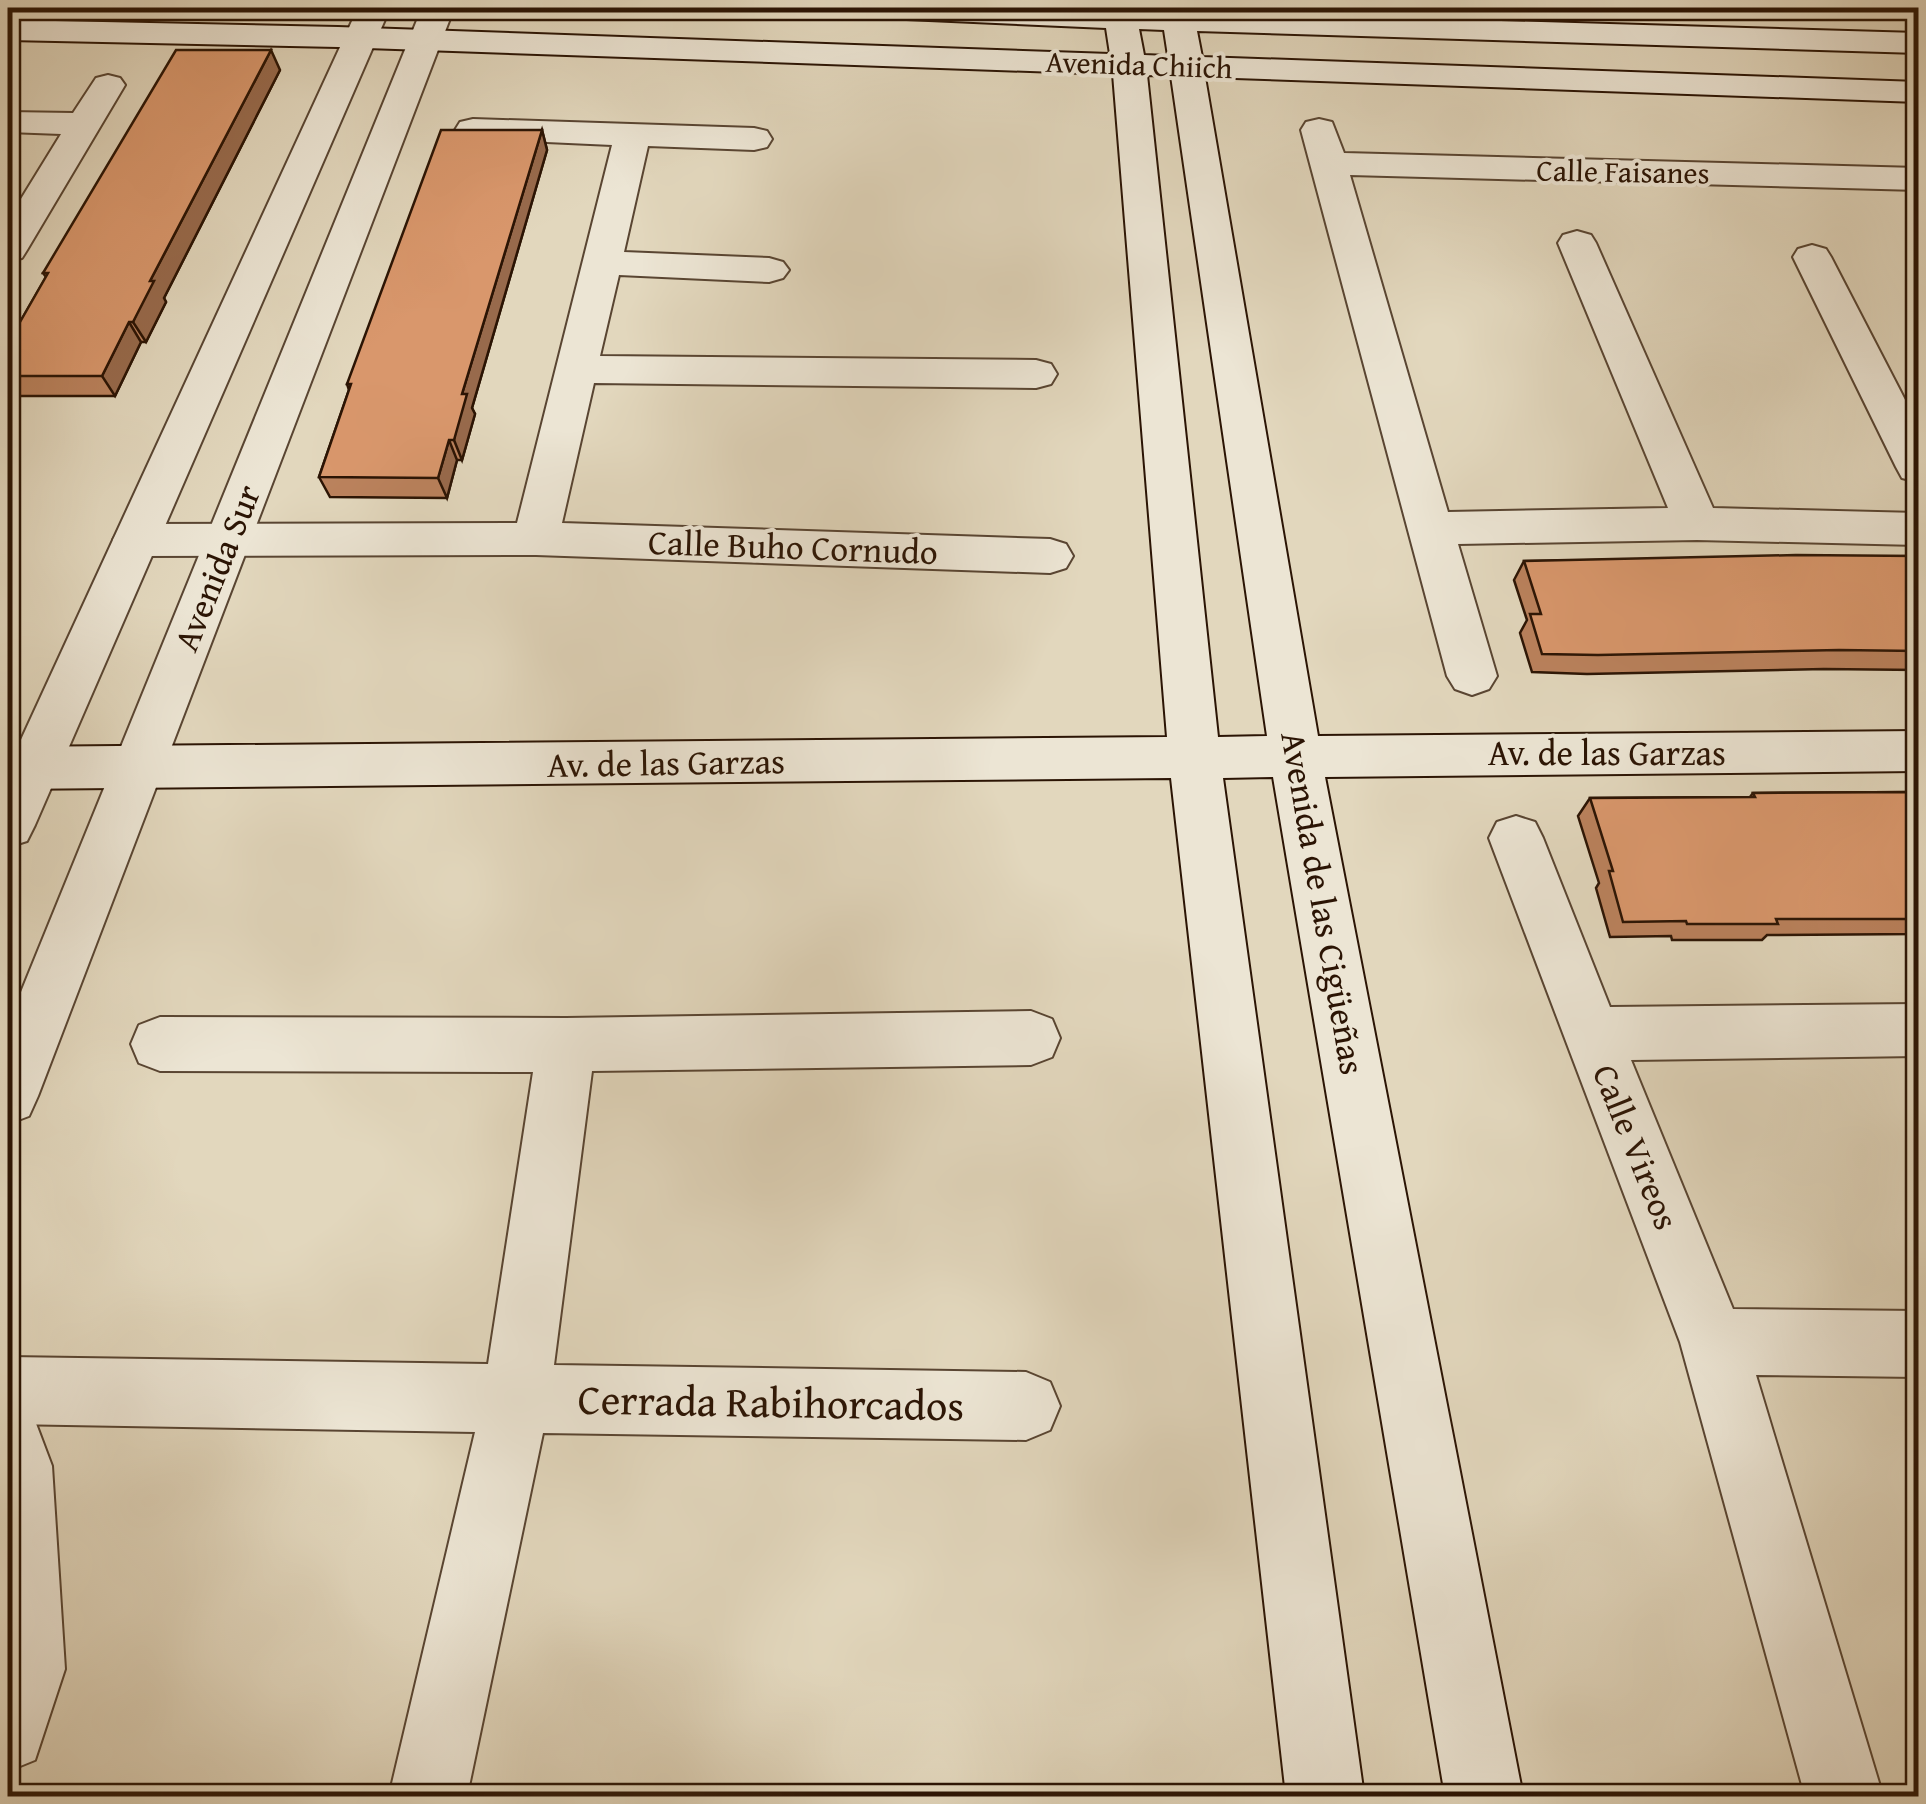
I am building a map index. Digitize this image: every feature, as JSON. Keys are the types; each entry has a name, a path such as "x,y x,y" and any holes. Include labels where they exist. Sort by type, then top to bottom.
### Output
{"street":[{"name":"Avenida Chiich","path":"884,8 1918,92"},
{"name":"Avenida Chiich","path":"8,30 367,23 1918,43"},
{"path":"8,825 20,768 136,540 367,23"},
{"name":"Avenida Sur","path":"8,1096 137,769 245,538 432,24"},
{"path":"1124,30 1194,756 1325,1796"},
{"name":"Avenida de las Cigüeñas","path":"1180,32 1295,754 1484,1796"},
{"path":"8,250 108,84"},
{"path":"8,122 82,124"},
{"path":"472,130 754,139"},
{"path":"536,538 632,137"},
{"name":"Calle Faisanes","path":"1472,676 1324,147 1918,179"},
{"path":"1577,242 1697,524"},
{"path":"1812,257 1918,467"},
{"path":"602,264 770,270"},
{"path":"577,369 1036,374"},
{"path":"1430,528 1697,524 1918,529"},
{"name":"Calle Buho Cornudo","path":"136,540 536,538 1050,556"},
{"name":"Av. de las Garzas","path":"20,768 1295,754 1918,752"},
{"path":"1516,838 1591,1034"},
{"name":"Calle Vireos","path":"1844,1796 1713,1342 1591,1034 1918,1030"},
{"path":"160,1044 566,1045 1032,1038"},
{"path":"428,1796 516,1399 566,1045"},
{"path":"1713,1342 1918,1344"},
{"name":"Cerrada Rabihorcados","path":"36,1391 1026,1406"},
{"path":"8,1437 17,1466 28,1669 8,1733"}],"building":[{"path":"176,50 271,50 102,376 8,376 8,343 48,273 43,273"},
{"path":"441,130 542,130 462,394 467,394 454,440 449,440 438,478 319,477 351,384 347,384"},
{"path":"1918,556 1918,651 1542,654 1530,614 1541,614 1524,561"},
{"path":"1918,792 1918,919 1776,919 1778,924 1623,922 1609,871 1613,871 1590,798 1755,797 1753,793"}]}
